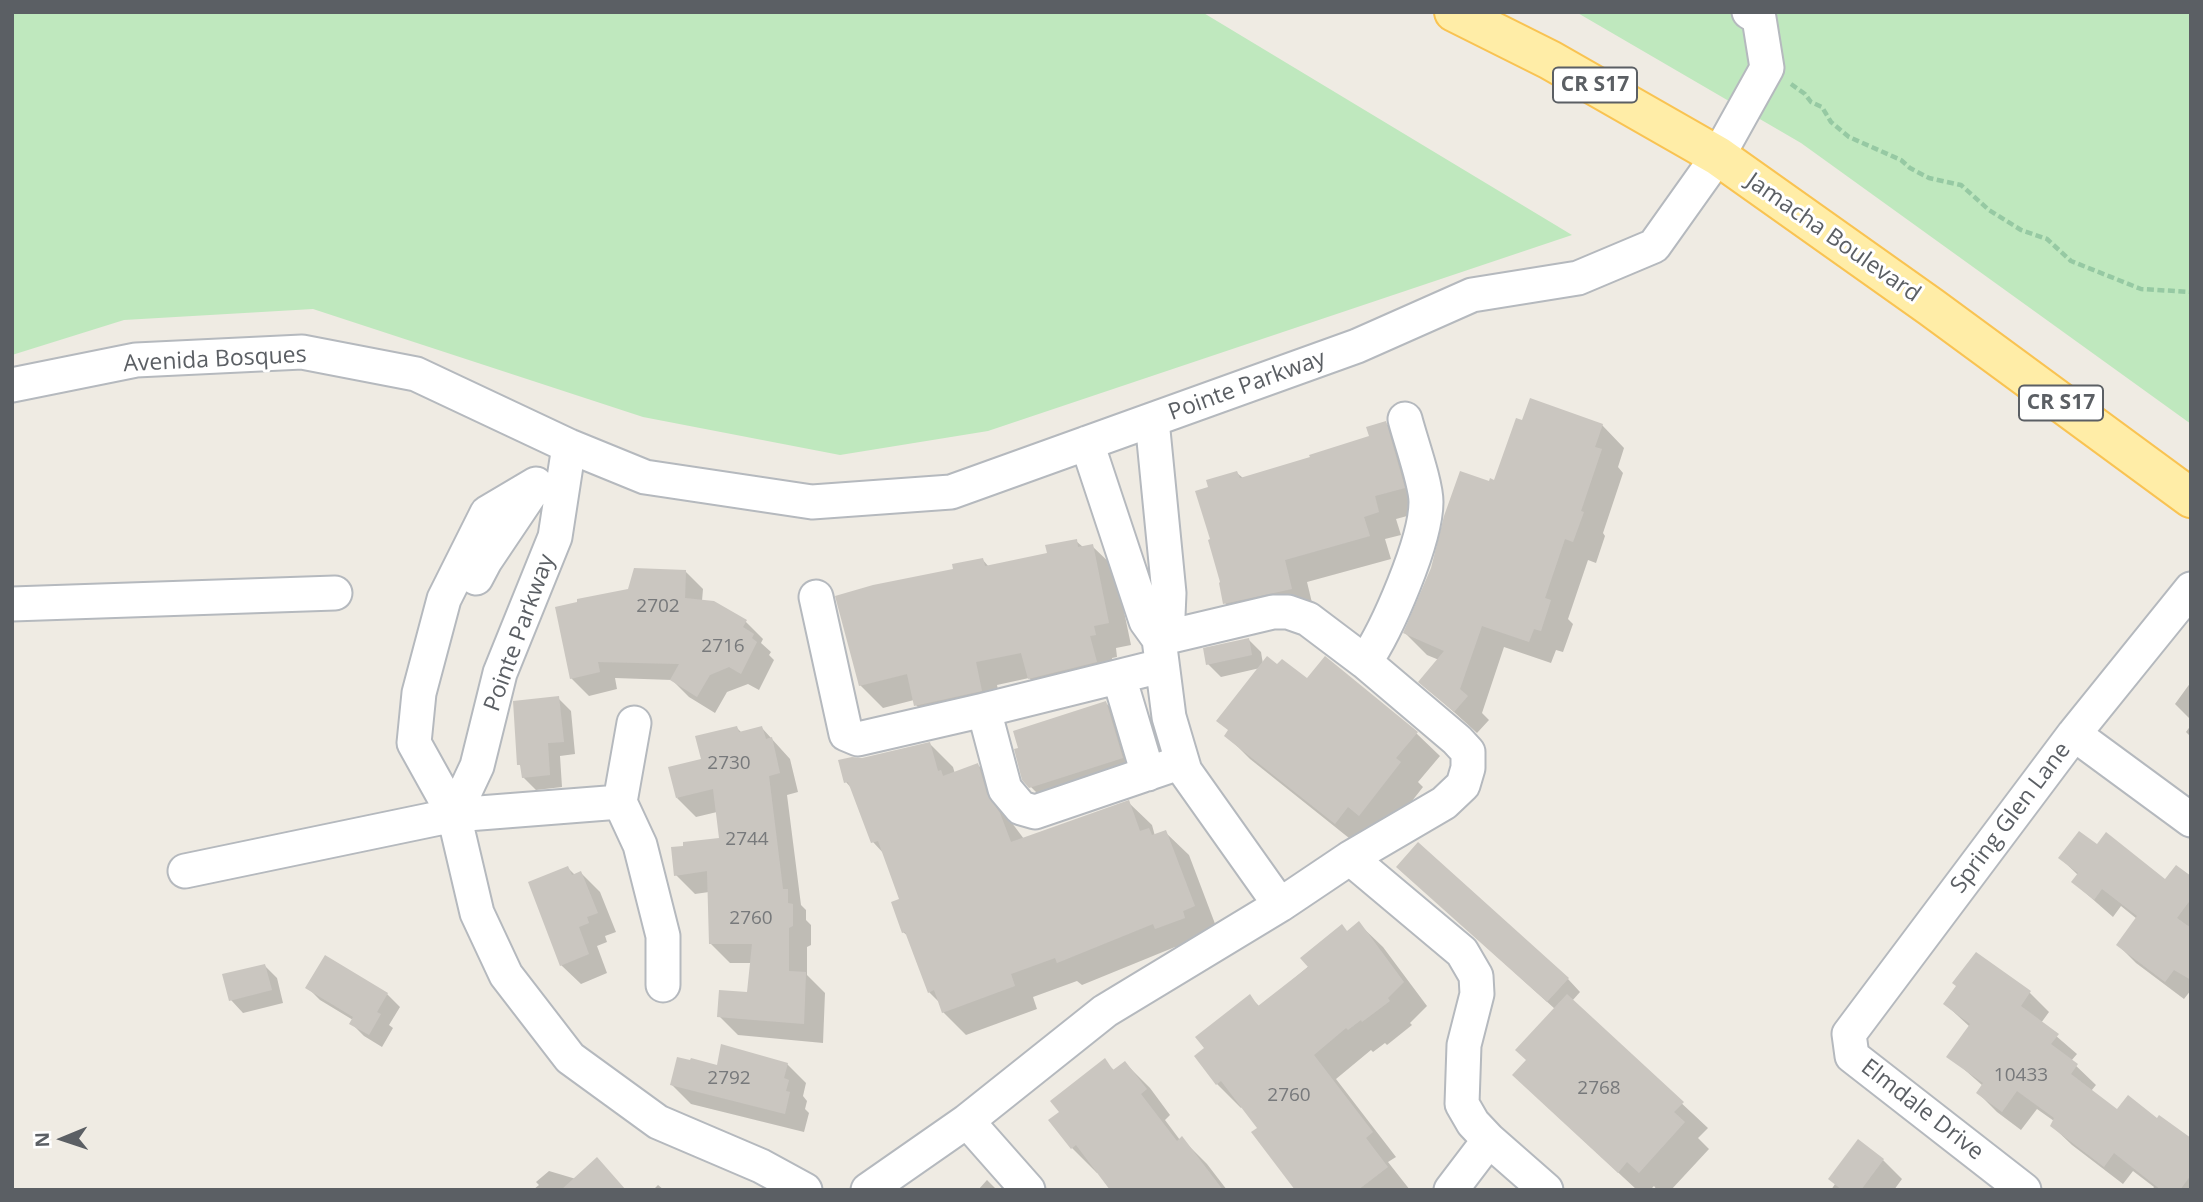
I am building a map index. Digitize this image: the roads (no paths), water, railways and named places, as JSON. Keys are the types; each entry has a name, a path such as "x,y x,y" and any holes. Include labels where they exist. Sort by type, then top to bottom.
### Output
{"main road":[{"name":"Jamacha Boulevard","path":"1454,12 1550,60 1718,156 1931,307 2191,498"}],"street":[{"name":"Pointe Parkway","path":"454,815 477,766 500,673 555,537 569,446 645,477 812,502 951,492 1357,346 1472,295 1578,278 1654,246 1718,156 1767,68 1759,18 1749,12"},
{"name":"Avenida Bosques","path":"12,385 136,360 302,352 416,373 569,446"},
{"path":"1365,662 1380,640 1424,523 1426,499 1405,419"},
{"path":"1152,420 1169,593 1160,652"},
{"path":"1087,443 1146,621 1160,652 1169,717 1185,771 1280,905"},
{"path":"569,446 536,484 485,561 418,693 414,743 454,815 477,913 506,975 570,1058 658,1122 761,1166 804,1190"},
{"path":"1125,557 1164,544"},
{"name":"Spring Glen Lane","path":"1852,1056 1849,1034 2074,734 2191,589"},
{"path":"12,604 335,593"},
{"path":"816,597 846,734 852,738 858,739 1119,677 1160,652 1273,612 1288,612 1308,619 1365,662 1468,752 1468,768 1463,785 1444,803 1350,858 1280,905 1105,1011 967,1121 868,1190"},
{"path":"1119,677 1148,774"},
{"path":"984,710 1005,789 1021,808 1035,812 1182,762"},
{"path":"634,723 620,802 640,845 663,936 663,985"},
{"path":"2074,734 2191,820"},
{"path":"185,871 454,815 620,802"},
{"path":"1350,858 1462,952 1476,976 1477,993 1464,1045 1462,1104 1473,1123 1489,1140 1546,1190"},
{"name":"Elmdale Drive","path":"1852,1056 2024,1190"},
{"path":"967,1121 1028,1190"},
{"path":"1451,1190 1489,1140"}]}
